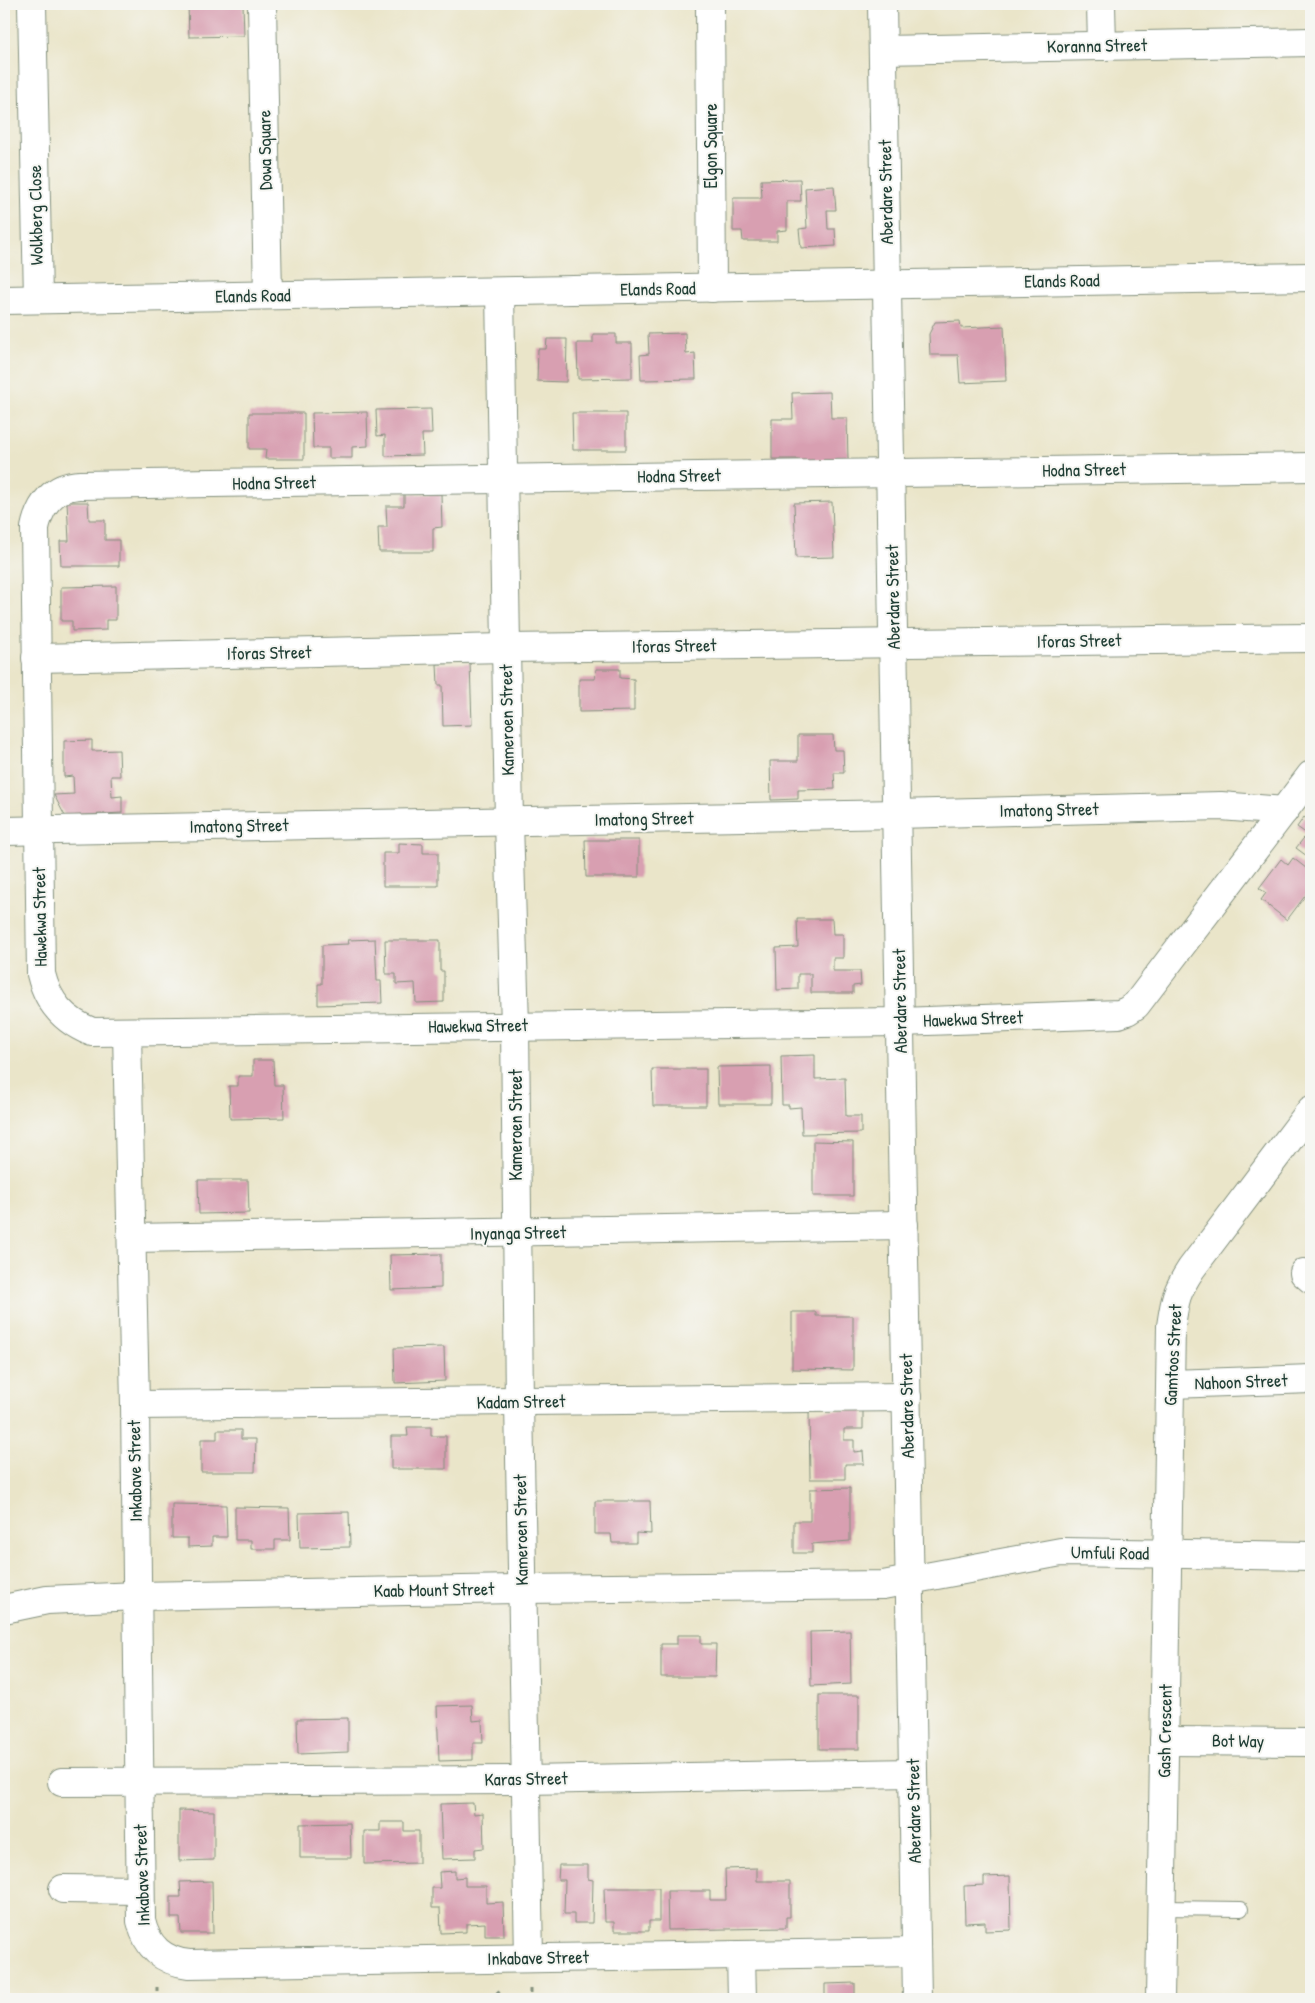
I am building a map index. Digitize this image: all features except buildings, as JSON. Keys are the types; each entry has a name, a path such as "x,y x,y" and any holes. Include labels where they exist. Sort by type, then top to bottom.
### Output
{"street":[{"name":"Wolkberg Close","path":"32,4 38,300"},
{"name":"Dowa Square","path":"262,4 268,295"},
{"name":"Elgon Square","path":"710,4 712,288"},
{"name":"Aberdare Street","path":"882,4 917,1999"},
{"path":"1101,4 1102,46"},
{"name":"Koranna Street","path":"883,50 1311,42"},
{"name":"Elands Road","path":"4,300 1311,277"},
{"name":"Kameroen Street","path":"500,292 509,822 515,1025 519,1402 529,1958"},
{"name":"Hodna Street","path":"50,496 72,486 1311,467"},
{"name":"Hawekwa Street","path":"50,496 41,507 35,528 41,974 44,988 59,1012 80,1027 92,1032 515,1025 900,1022 1111,1015 1127,1012 1136,1005 1311,775"},
{"name":"Iforas Street","path":"36,658 506,648 1311,638"},
{"name":"Imatong Street","path":"4,830 509,822 1221,806 1284,811"},
{"name":"Inkabave Street","path":"127,1032 135,1405 140,1890 141,1921 146,1938 156,1952 177,1963 199,1964 916,1952"},
{"name":"Gamtoos Street","path":"1168,1554 1171,1326 1178,1289 1311,1110"},
{"name":"Inyanga Street","path":"132,1238 904,1225"},
{"name":"Nahoon Street","path":"1170,1384 1311,1379"},
{"name":"Kadam Street","path":"135,1405 907,1397"},
{"name":"Umfuli Road","path":"910,1579 1061,1552 1311,1556"},
{"name":"Gash Crescent","path":"1160,1999 1168,1554"},
{"name":"Kaab Mount Street","path":"4,1609 47,1600 137,1596 522,1588 883,1585 910,1579"},
{"name":"Kaab Mount Street","path":"4,1593 47,1600"},
{"name":"Bot Way","path":"1164,1741 1311,1742"},
{"name":"Karas Street","path":"62,1782 526,1780 913,1773"},
{"path":"63,1889 140,1890"},
{"path":"741,1955 742,1999"}],"lane":[{"path":"1162,1908 1241,1909"}]}
